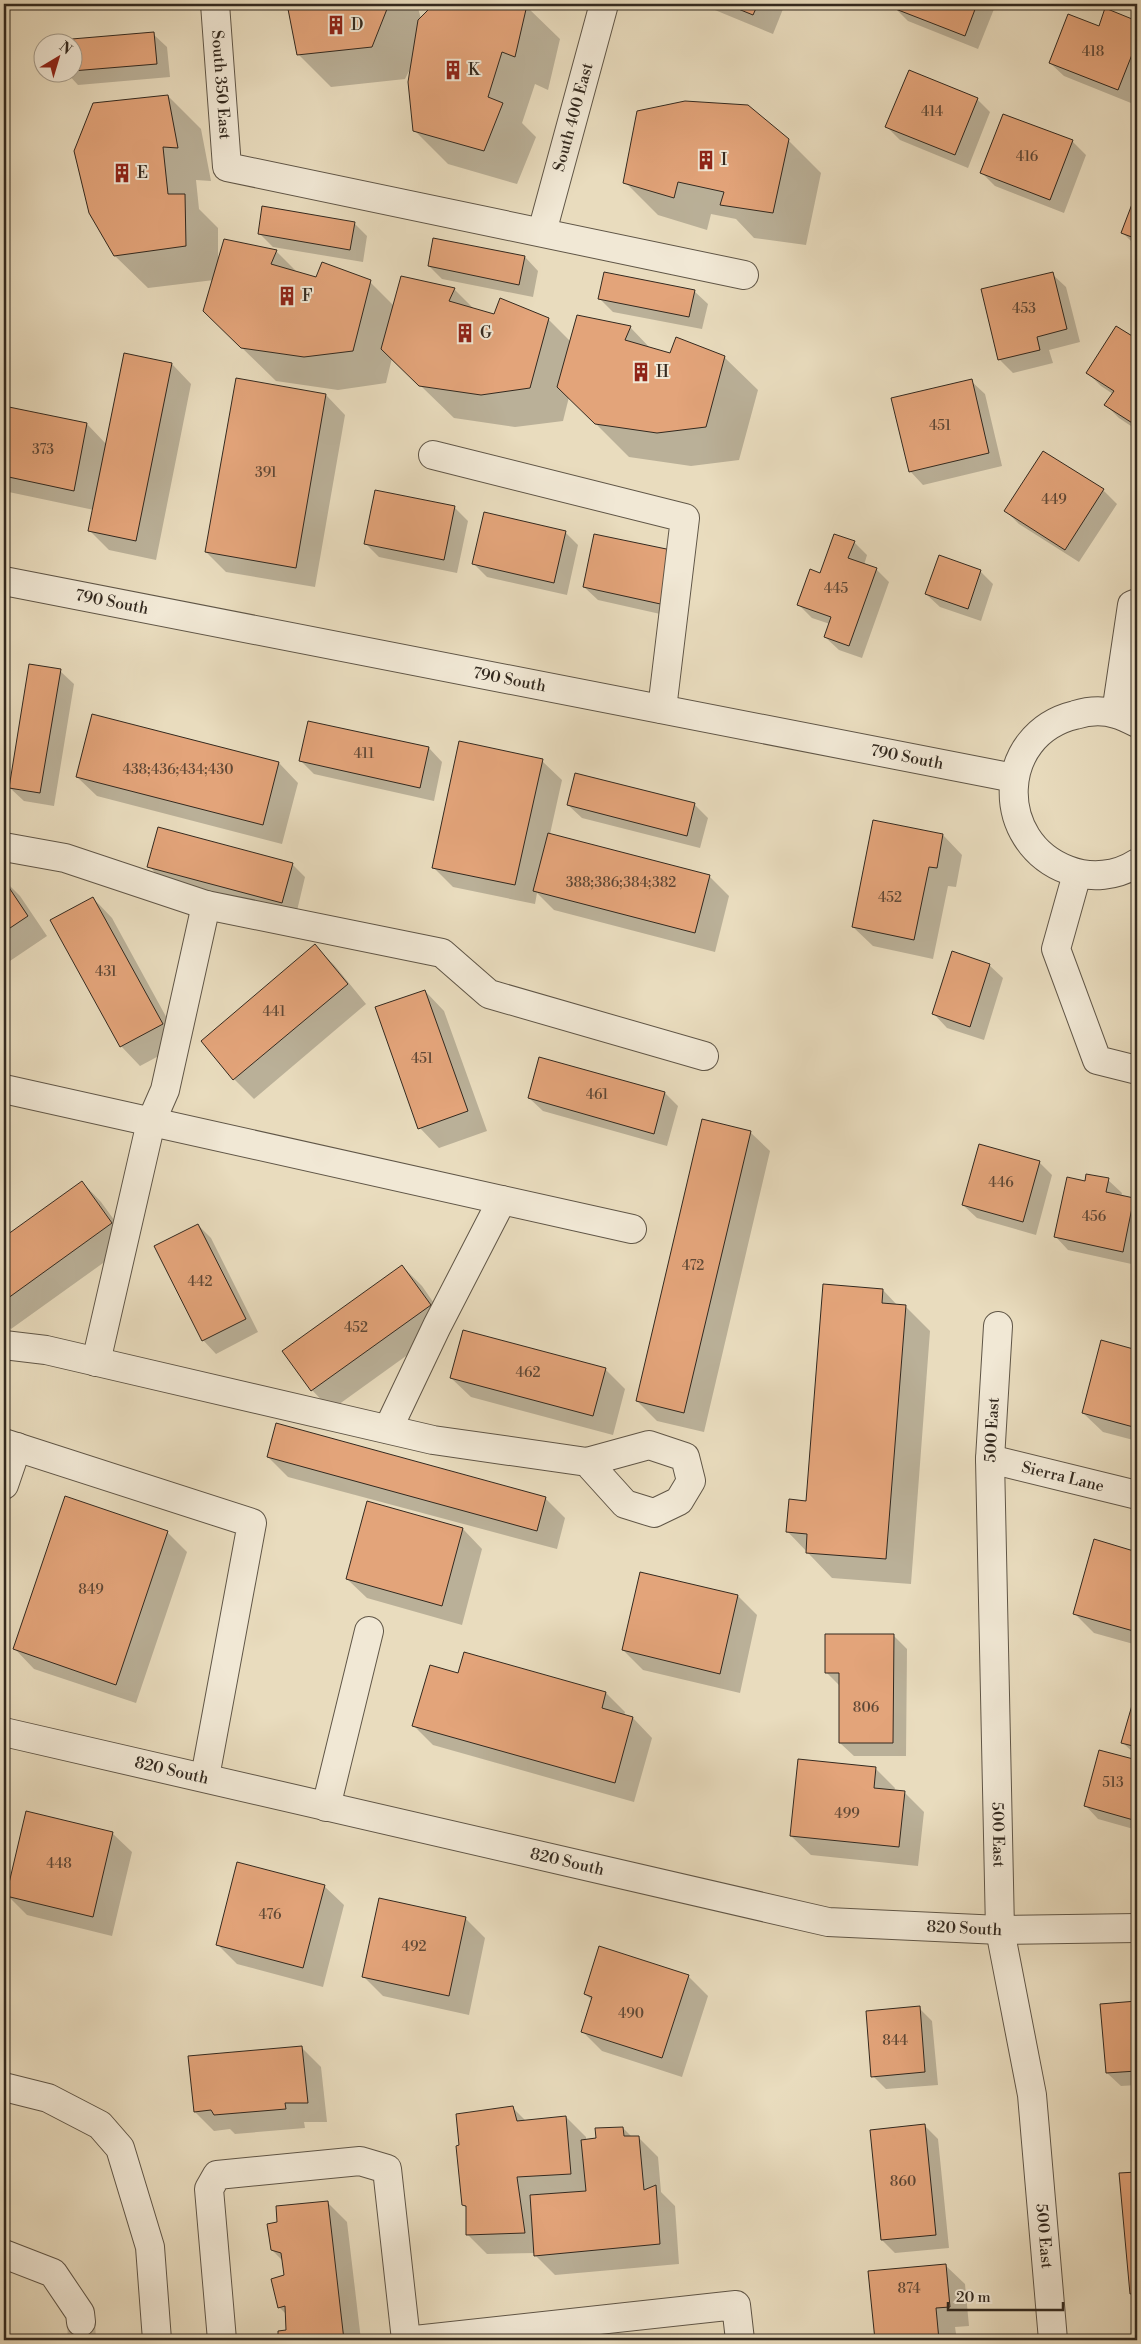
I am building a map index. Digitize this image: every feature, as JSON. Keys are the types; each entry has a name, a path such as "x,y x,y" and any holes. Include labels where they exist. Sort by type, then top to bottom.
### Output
{"street":[{"name":"South 350 East","path":"215,4 227,167 542,232"},
{"name":"South 400 East","path":"542,232 604,4"},
{"path":"542,232 744,275"},
{"path":"434,455 685,518 662,709"},
{"name":"790 South","path":"4,581 1014,778"},
{"path":"1137,602 1132,605 1127,718 1089,711 1063,718 1040,732 1024,752 1014,778 1013,800 1018,823 1029,843 1059,867 1077,874 1102,876 1128,869 1137,863"},
{"path":"4,847 65,858 206,905 442,953 489,994 704,1056"},
{"path":"1077,874 1056,949 1096,1060 1137,1070"},
{"path":"96,1362 150,1122 165,1090 206,905"},
{"path":"4,1089 632,1229"},
{"path":"388,1429 437,1326 502,1200"},
{"name":"500 East","path":"998,1326 990,1459 1000,1930 1032,2095 1053,2340"},
{"path":"4,1345 46,1350 433,1440 587,1462"},
{"path":"4,1486 10,1445 252,1523 205,1777"},
{"name":"Sierra Lane","path":"990,1459 1137,1495"},
{"path":"326,1807 369,1631"},
{"name":"820 South","path":"4,1732 828,1922 1000,1930 1137,1928"},
{"path":"4,2086 48,2098 100,2125 120,2148 150,2247 157,2340"},
{"path":"222,2340 209,2189 217,2174 360,2161 386,2169 406,2340"},
{"path":"4,2254 53,2273 80,2313 81,2322"},
{"path":"415,2340 736,2305 740,2340"}],"building":[{"name":"D","path":"287,4 389,4 372,47 297,55"},
{"name":"K","path":"434,4 527,5 515,57 502,52 488,97 503,103 484,151 413,131 408,82 418,20"},
{"path":"726,4 758,4 753,15"},
{"path":"895,4 977,4 965,36 893,8"},
{"path":"1105,8 1137,21 1137,42 1118,90 1049,63 1068,14 1099,26"},
{"path":"154,32 157,64 82,70 82,38"},
{"path":"909,70 978,98 955,155 885,127"},
{"name":"E","path":"168,95 178,148 163,147 168,194 185,194 186,246 114,256 89,213 74,151 93,103"},
{"name":"I","path":"685,101 748,105 789,139 773,213 720,205 724,192 678,182 674,198 623,183 637,111"},
{"path":"1003,114 1073,140 1050,200 980,173"},
{"path":"1137,191 1137,239 1121,233"},
{"path":"262,206 355,222 350,250 258,234"},
{"path":"433,238 525,256 519,285 428,266"},
{"name":"F","path":"224,239 277,250 271,264 316,277 322,262 371,280 353,351 304,357 241,348 203,311"},
{"path":"604,272 695,290 689,317 598,299"},
{"path":"1053,272 1067,329 1037,337 1040,350 998,360 981,289"},
{"name":"G","path":"401,276 455,288 449,301 494,314 500,298 549,318 530,388 481,395 419,386 381,349"},
{"name":"H","path":"577,315 631,326 625,340 670,353 676,337 725,356 706,427 657,433 595,424 557,387"},
{"path":"1116,326 1137,339 1137,426 1104,405 1114,391 1086,373"},
{"path":"124,353 172,363 136,541 88,531"},
{"path":"236,378 326,394 296,568 205,552"},
{"path":"972,379 989,453 909,472 891,398"},
{"path":"4,406 87,423 74,491 4,476"},
{"path":"1043,451 1104,489 1065,550 1004,511"},
{"path":"375,490 455,506 444,560 364,544"},
{"path":"484,512 566,531 554,583 472,564"},
{"path":"594,534 676,551 665,605 583,587"},
{"path":"834,534 855,541 848,558 877,568 849,646 824,637 831,617 797,605 810,569 820,573"},
{"path":"939,555 981,570 968,609 925,594"},
{"path":"29,664 61,669 40,793 9,788"},
{"path":"92,714 279,762 263,825 76,777"},
{"path":"308,721 429,747 420,788 299,761"},
{"path":"459,741 543,759 515,885 432,868"},
{"path":"575,773 695,803 687,836 567,805"},
{"path":"873,820 943,834 937,868 929,867 914,940 852,927"},
{"path":"158,827 293,863 282,903 147,867"},
{"path":"548,833 710,875 695,933 533,891"},
{"path":"4,880 28,916 4,932"},
{"path":"93,897 163,1024 120,1047 50,920"},
{"path":"315,944 348,984 233,1080 201,1041"},
{"path":"952,951 990,964 970,1027 932,1014"},
{"path":"425,990 468,1111 418,1129 375,1007"},
{"path":"539,1057 665,1092 654,1134 528,1098"},
{"path":"702,1119 751,1131 684,1413 636,1401"},
{"path":"979,1144 1040,1161 1023,1222 962,1205"},
{"path":"1086,1174 1109,1178 1106,1192 1134,1198 1123,1252 1054,1237 1067,1177 1085,1181"},
{"path":"82,1181 112,1223 4,1301 4,1237"},
{"path":"198,1224 246,1319 202,1341 154,1246"},
{"path":"402,1265 431,1305 311,1391 282,1351"},
{"path":"823,1284 883,1289 882,1303 906,1305 886,1559 806,1553 807,1534 786,1532 789,1499 806,1501"},
{"path":"463,1330 606,1368 593,1416 450,1378"},
{"path":"1101,1340 1137,1350 1137,1428 1082,1413"},
{"path":"276,1423 546,1497 537,1531 267,1457"},
{"path":"65,1496 168,1531 116,1685 13,1649"},
{"path":"367,1501 463,1528 442,1606 346,1579"},
{"path":"1094,1539 1137,1552 1137,1632 1073,1614"},
{"path":"640,1572 738,1595 720,1674 622,1650"},
{"path":"825,1634 894,1634 893,1743 839,1743 839,1673 825,1673"},
{"path":"464,1652 606,1692 602,1708 633,1717 615,1783 412,1726 430,1665 458,1673"},
{"path":"1135,1695 1137,1696 1137,1747 1121,1743"},
{"path":"1099,1750 1137,1760 1137,1821 1084,1806"},
{"path":"798,1759 876,1767 874,1788 905,1791 899,1847 790,1836"},
{"path":"26,1811 113,1832 93,1917 6,1896"},
{"path":"237,1862 325,1885 303,1968 216,1945"},
{"path":"379,1898 466,1917 449,1996 362,1977"},
{"path":"599,1946 689,1975 662,2058 581,2032 592,1997 584,1994"},
{"path":"1137,2001 1137,2071 1106,2073 1100,2004"},
{"path":"920,2006 925,2072 871,2077 866,2011"},
{"path":"302,2046 308,2103 285,2103 286,2109 214,2115 211,2110 194,2112 188,2056"},
{"path":"513,2106 517,2121 566,2116 571,2174 517,2177 525,2233 466,2235 466,2206 462,2205 456,2146 459,2145 456,2114"},
{"path":"925,2124 936,2235 881,2240 870,2130"},
{"path":"623,2127 624,2136 639,2136 644,2190 656,2185 660,2244 534,2256 530,2195 586,2191 581,2140 596,2138 595,2128"},
{"path":"1137,2172 1137,2293 1130,2294 1119,2173"},
{"path":"328,2201 344,2340 278,2340 278,2331 286,2330 285,2306 278,2308 271,2279 284,2275 281,2253 271,2250 267,2224 277,2222 276,2206"},
{"path":"946,2264 950,2307 936,2308 939,2340 875,2340 868,2271"}],"tunnel":[{"path":"81,2322 82,2340"}],"place":[{"name":"D","path":"336,25"},
{"name":"K","path":"453,70"},
{"name":"I","path":"706,160"},
{"name":"E","path":"122,173"},
{"name":"F","path":"287,296"},
{"name":"G","path":"465,333"},
{"name":"H","path":"641,372"}]}
